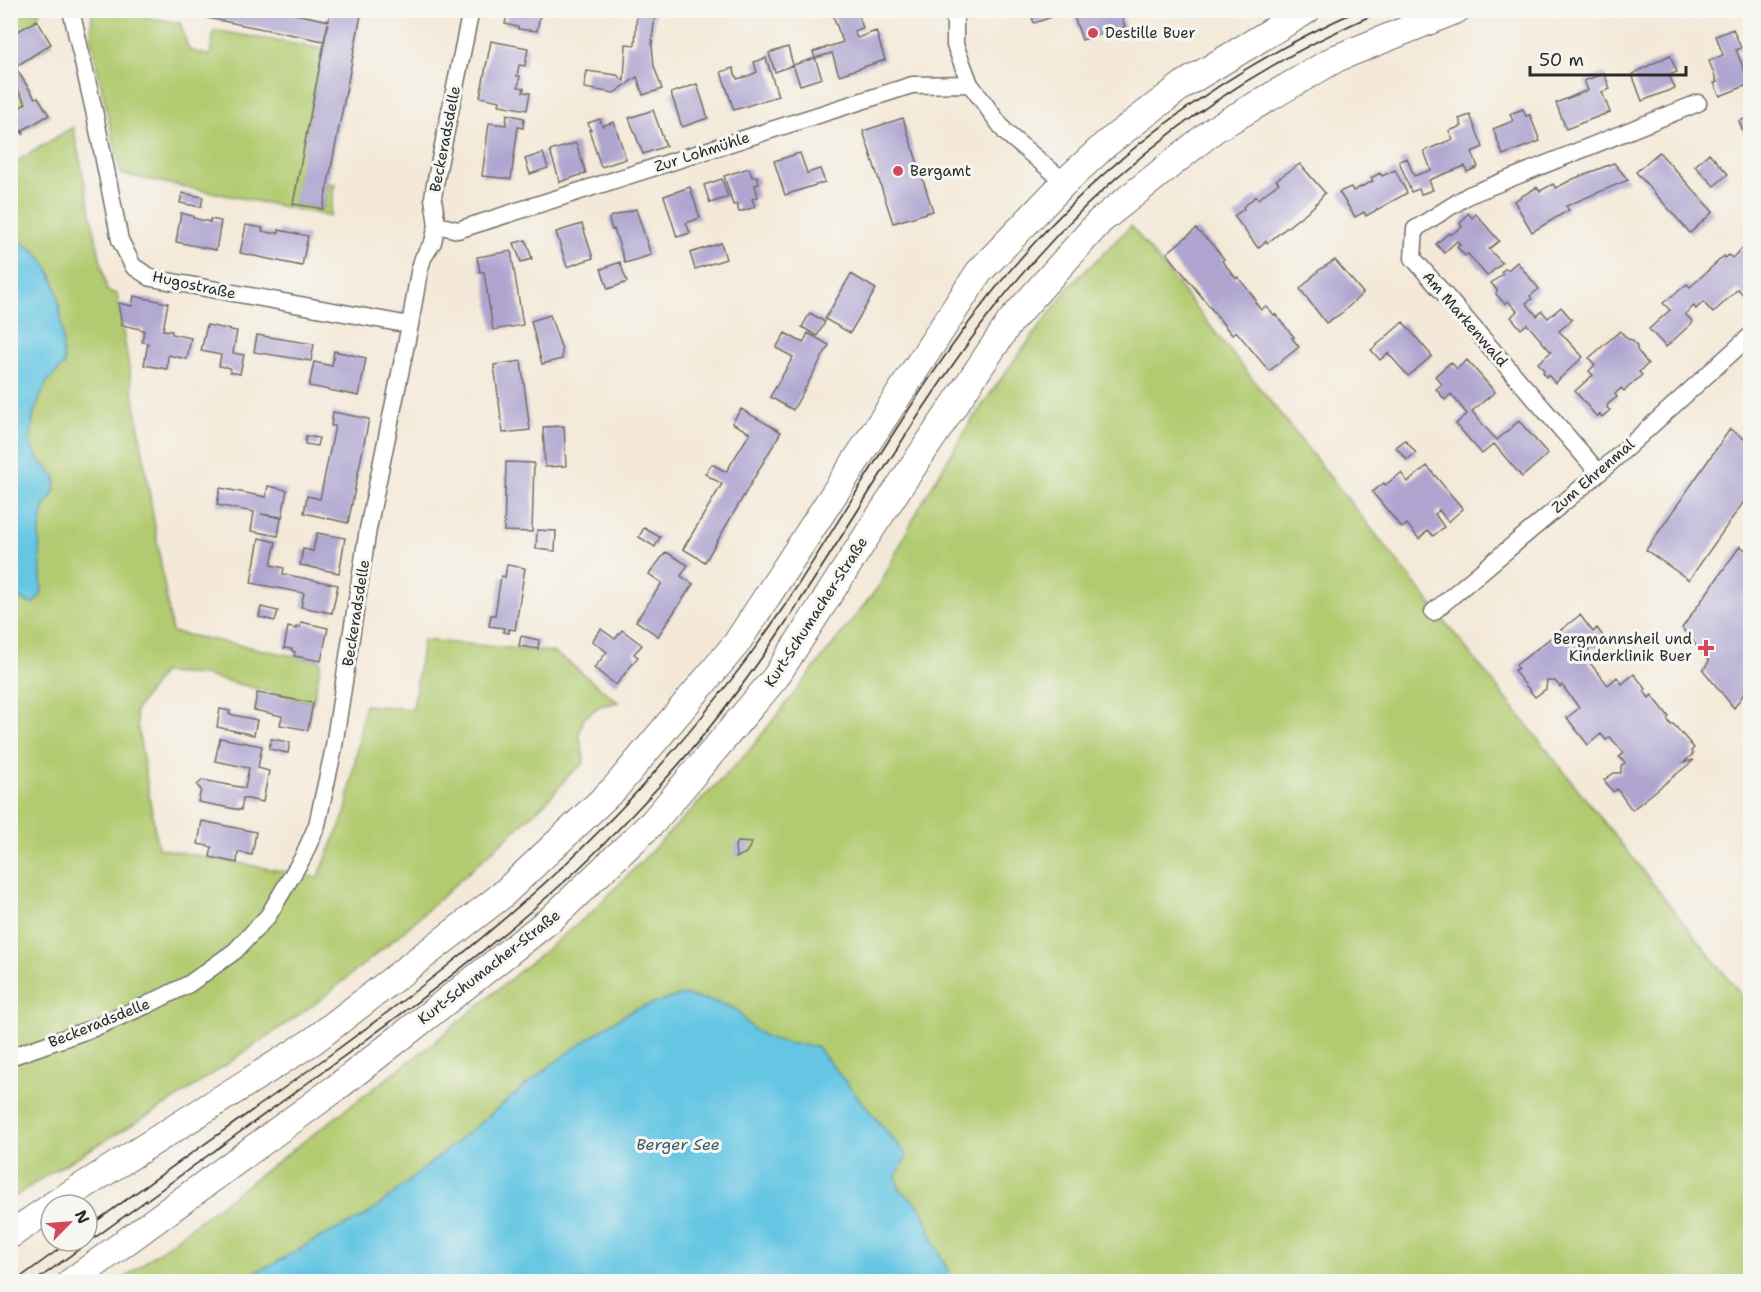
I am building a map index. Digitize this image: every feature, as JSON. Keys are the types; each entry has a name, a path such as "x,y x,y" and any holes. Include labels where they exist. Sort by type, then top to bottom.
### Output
{"main road":[{"path":"73,1193 313,1041 501,896 615,788 736,644 979,272 1065,182 1106,144 1183,85 1307,10"},
{"name":"Kurt-Schumacher-Straße","path":"71,1281 336,1088 552,918 653,822 775,678 877,520 1010,322 1100,221 1215,129 1338,58 1456,10"},
{"path":"10,1235 39,1215"}],"street":[{"name":"Hugostraße","path":"71,10 120,240 133,266 151,278 410,325"},
{"name":"Beckeradsdelle","path":"10,1057 94,1028 189,984 235,951 268,916 303,857 317,825 333,752 368,529 419,272 423,258 433,242 437,225 437,211 433,198 435,184 471,10"},
{"path":"955,10 955,45 970,84 1006,133 1065,182"},
{"name":"Zur Lohmühle","path":"437,225 458,230 912,85 970,84"},
{"name":"Am Markenwald","path":"1599,473 1413,258 1415,229 1469,195 1698,103"},
{"name":"Zum Ehrenmal","path":"1433,612 1599,473 1750,336"}],"green space":[{"path":"11,11 40,11 36,21 52,44 16,66 35,98 39,97 49,115 11,139"},
{"path":"92,11 113,11 180,23 189,50 210,56 214,30 323,49 294,204 323,209 328,183 335,184 330,216 121,174 91,40"},
{"path":"73,127 107,291 117,294 172,632 321,661 313,703 203,675 162,673 135,711 158,848 318,878 346,811 365,705 413,709 423,640 552,652 567,661 618,702 600,706 584,718 579,734 583,764 569,775 548,800 402,933 315,1004 174,1100 50,1173 11,1199 11,165"},
{"path":"1131,226 1750,1006 1750,1281 119,1282 428,1047 593,911 748,752 879,586 920,506 971,421 1011,365 1070,286"}],"water":[{"path":"11,239 28,246 40,256 49,269 59,300 64,365 47,382 34,412 30,444 39,460 56,477 55,490 44,508 39,535 42,593 33,604 11,596"},
{"name":"Berger See","path":"681,995 729,1006 764,1036 790,1043 816,1046 907,1156 896,1176 899,1188 918,1205 925,1215 934,1242 953,1281 234,1281 273,1264 311,1242 367,1215 548,1067 633,1010"}],"building":[{"path":"193,10 276,10 329,21 330,10 361,15 323,209 293,204 328,23 324,41 192,15"},
{"path":"508,10 541,10 537,31 518,29 518,27 505,24"},
{"path":"637,10 655,11 652,45 654,66 662,89 643,95 637,77 614,93 584,88 587,71 617,75 624,81 626,44 635,45"},
{"path":"838,10 857,10 863,28 854,31 857,38 876,31 885,60 839,75 832,53 815,58 813,52 843,42 832,13"},
{"path":"1021,10 1070,11 1034,23 1031,14 1022,17"},
{"path":"1072,10 1120,10 1125,27 1082,40"},
{"path":"37,20 51,44 15,67 49,115 23,130 24,135 21,131 10,137 10,111 12,113 26,103 10,78 10,36"},
{"path":"1733,29 1741,48 1736,50 1750,84 1720,96 1714,83 1717,82 1709,61 1723,55 1716,36"},
{"path":"491,41 528,48 525,66 519,65 517,76 520,76 518,87 524,88 523,92 530,93 527,110 499,105 500,101 480,97"},
{"path":"788,47 793,65 775,72 769,53"},
{"path":"1670,55 1677,72 1669,75 1675,88 1642,101 1632,74"},
{"path":"766,58 778,96 734,110 721,72 733,68 737,79 748,76 757,72 754,62"},
{"path":"815,58 822,78 800,85 793,65"},
{"path":"1604,73 1610,89 1602,92 1610,112 1566,129 1556,103 1588,90 1584,81"},
{"path":"697,84 708,118 682,127 671,93"},
{"path":"1523,109 1526,116 1530,115 1540,141 1503,155 1493,129 1513,121 1510,114"},
{"path":"653,110 666,146 643,154 629,118"},
{"path":"507,114 524,118 523,128 518,127 511,179 482,176 489,123 506,125"},
{"path":"1470,115 1483,147 1472,152 1478,167 1467,172 1465,166 1429,180 1433,190 1421,194 1419,189 1411,192 1399,161 1407,158 1414,176 1431,170 1424,151 1453,139 1449,131 1462,126 1459,119"},
{"path":"1750,117 1750,149 1739,121"},
{"name":"Bergamt","path":"903,118 933,211 893,223 863,131"},
{"path":"600,119 602,126 614,122 626,159 601,167 588,123"},
{"path":"576,143 586,173 560,182 550,151"},
{"path":"1659,152 1713,212 1690,233 1636,172"},
{"path":"543,153 548,168 530,174 525,159"},
{"path":"800,153 807,173 820,169 825,182 785,195 774,161"},
{"path":"1709,153 1728,174 1714,186 1695,166"},
{"path":"1614,163 1628,180 1566,206 1569,210 1532,232 1514,201 1537,187 1540,191 1553,184 1556,188"},
{"path":"1300,164 1325,193 1313,207 1258,248 1234,216 1256,196 1258,199 1279,183 1276,180"},
{"path":"749,168 752,177 757,176 759,184 755,185 758,197 752,199 755,207 739,212 737,204 733,205 724,176"},
{"path":"1395,170 1407,193 1366,216 1364,212 1355,217 1339,192 1351,187 1353,191 1373,181 1371,178 1380,173 1382,176"},
{"path":"722,179 728,197 710,203 704,185"},
{"path":"690,187 700,218 686,223 690,233 677,237 664,196"},
{"path":"182,193 203,197 201,207 180,203"},
{"path":"636,209 651,255 625,263 609,220 610,217"},
{"path":"181,213 210,222 210,219 221,221 216,250 176,242"},
{"path":"1468,213 1472,218 1476,214 1499,241 1489,249 1502,263 1487,276 1468,254 1465,256 1457,247 1460,245 1457,241 1444,253 1436,244 1449,233 1450,235 1462,227 1460,224"},
{"path":"582,224 593,258 567,267 556,232"},
{"path":"246,225 263,228 262,231 271,233 279,233 279,230 308,236 302,266 240,253"},
{"path":"1196,229 1212,244 1224,259 1222,261 1236,278 1238,277 1261,310 1266,306 1294,337 1292,338 1299,347 1269,371 1236,331 1232,335 1167,253"},
{"path":"526,240 532,259 521,262 514,243"},
{"path":"1750,241 1750,281 1748,283 1750,292 1745,297 1738,289 1713,313 1703,302 1696,309 1694,306 1685,314 1693,322 1666,347 1649,329 1670,310 1663,303 1687,284 1690,287 1724,256 1725,258 1729,255 1732,258"},
{"path":"721,243 726,259 695,269 690,253"},
{"path":"511,251 523,325 493,330 484,272 480,272 477,257"},
{"path":"1335,260 1363,293 1342,313 1326,323 1300,289 1319,270"},
{"path":"620,262 627,282 608,289 601,269"},
{"path":"1517,262 1539,289 1530,296 1532,299 1526,303 1537,316 1542,311 1548,318 1561,307 1572,320 1559,331 1583,357 1555,383 1548,375 1546,377 1538,363 1551,352 1527,324 1521,329 1511,317 1517,311 1508,301 1505,304 1496,294 1497,290 1491,283 1503,274 1501,272 1506,268 1508,270"},
{"path":"851,274 876,289 850,333 825,319"},
{"path":"134,296 168,303 163,330 191,338 187,359 168,355 167,369 144,365 148,343 142,342 144,330 122,325 118,303 132,306"},
{"path":"810,313 825,322 817,336 802,327"},
{"path":"550,315 562,350 562,359 542,364 531,321"},
{"path":"1403,322 1432,356 1408,376 1388,353 1380,360 1371,350"},
{"path":"207,325 237,331 233,353 244,355 240,374 230,372 230,368 219,366 221,355 201,351"},
{"path":"1620,331 1632,340 1648,364 1639,372 1642,375 1624,391 1621,388 1615,394 1617,397 1608,404 1607,408 1610,410 1602,417 1599,414 1597,417 1575,391 1593,375 1589,371 1595,365 1589,358"},
{"path":"785,333 803,343 808,333 829,345 793,410 770,397 793,357 776,348"},
{"path":"257,335 314,344 311,361 254,352"},
{"path":"334,351 366,358 359,396 309,386 314,362 332,366"},
{"path":"1467,360 1495,392 1472,411 1484,426 1497,440 1519,421 1548,454 1522,477 1494,444 1482,454 1456,424 1467,414 1451,394 1445,400 1436,389 1442,384 1435,376 1451,362 1457,369"},
{"path":"521,361 530,430 503,433 494,365"},
{"path":"741,409 781,432 705,562 683,549 722,484 705,474 712,464 726,472 750,433 732,423"},
{"path":"333,412 369,419 348,523 304,513 307,496 320,499 335,426 331,426"},
{"path":"564,426 566,466 545,467 543,427"},
{"path":"1730,429 1750,443 1750,499 1747,497 1689,580 1646,550"},
{"path":"306,436 319,438 317,446 305,444"},
{"path":"1405,440 1416,453 1407,460 1396,447"},
{"path":"506,462 534,463 532,532 504,531"},
{"path":"1427,466 1463,509 1448,522 1439,510 1435,514 1444,527 1433,536 1428,530 1419,539 1407,524 1402,528 1372,492 1401,473 1408,482"},
{"path":"268,486 287,490 282,517 261,514 281,518 278,536 251,531 254,512 217,505 220,488 266,497"},
{"path":"644,528 660,537 655,547 639,537"},
{"path":"537,530 556,531 555,551 536,549"},
{"path":"317,533 345,538 339,573 300,565 303,549 313,551"},
{"path":"259,538 276,542 271,565 284,568 283,574 338,585 332,613 301,607 304,593 251,583"},
{"path":"1740,546 1750,553 1750,685 1734,708 1703,670 1709,661 1682,628"},
{"path":"666,552 688,565 681,576 693,584 658,636 636,621 662,583 649,574"},
{"path":"507,565 525,568 515,630 509,629 509,633 503,632 504,628 489,626 491,615 495,615 501,576 505,577"},
{"path":"261,607 278,611 275,621 259,617"},
{"path":"1580,615 1593,632 1597,628 1606,640 1596,648 1589,647 1585,657 1608,685 1617,677 1622,684 1634,674 1646,689 1644,691 1649,698 1652,695 1669,717 1667,719 1671,725 1677,728 1694,748 1691,751 1693,754 1684,762 1694,760 1632,810 1617,789 1613,792 1604,780 1614,773 1621,773 1621,766 1625,763 1619,757 1624,753 1610,737 1606,740 1601,734 1588,745 1567,718 1579,708 1562,685 1560,687 1555,681 1547,681 1546,689 1535,697 1514,671 1518,668 1516,665"},
{"path":"301,622 328,628 321,661 294,656 295,652 292,649 284,648 288,627 296,629 300,627"},
{"path":"601,629 615,639 622,630 642,645 634,654 638,657 616,685 594,668 607,652 592,641"},
{"path":"521,636 539,640 538,649 519,646"},
{"path":"257,693 313,703 308,730 280,725 282,716 254,710"},
{"path":"220,709 230,711 229,714 257,720 254,735 217,727"},
{"path":"220,738 262,746 258,768 269,771 263,802 243,798 241,810 198,802 201,790 197,785 203,780 245,788 249,768 215,761"},
{"path":"271,739 290,742 288,753 269,749"},
{"path":"202,821 256,832 252,855 238,852 237,863 210,857 212,847 198,844"},
{"path":"738,842 752,843 746,853 736,858 735,845"}],"tram line":[{"path":"99,1219 382,1016 524,902 590,840 670,755 738,671 785,605 941,361 999,284 1036,241 1118,161 1209,93 1258,62 1359,10"},
{"path":"34,1282 431,991 494,942 583,865 662,783 751,673 830,555 905,436 986,319 1070,222 1116,178 1216,101 1270,67 1384,10"},
{"path":"14,1282 54,1253"}],"place":[{"name":"Destille Buer","path":"1093,33"},
{"name":"Bergamt","path":"898,171"},
{"name":"Bergmannsheil und Kinderklinik Buer","path":"1706,648"}]}
